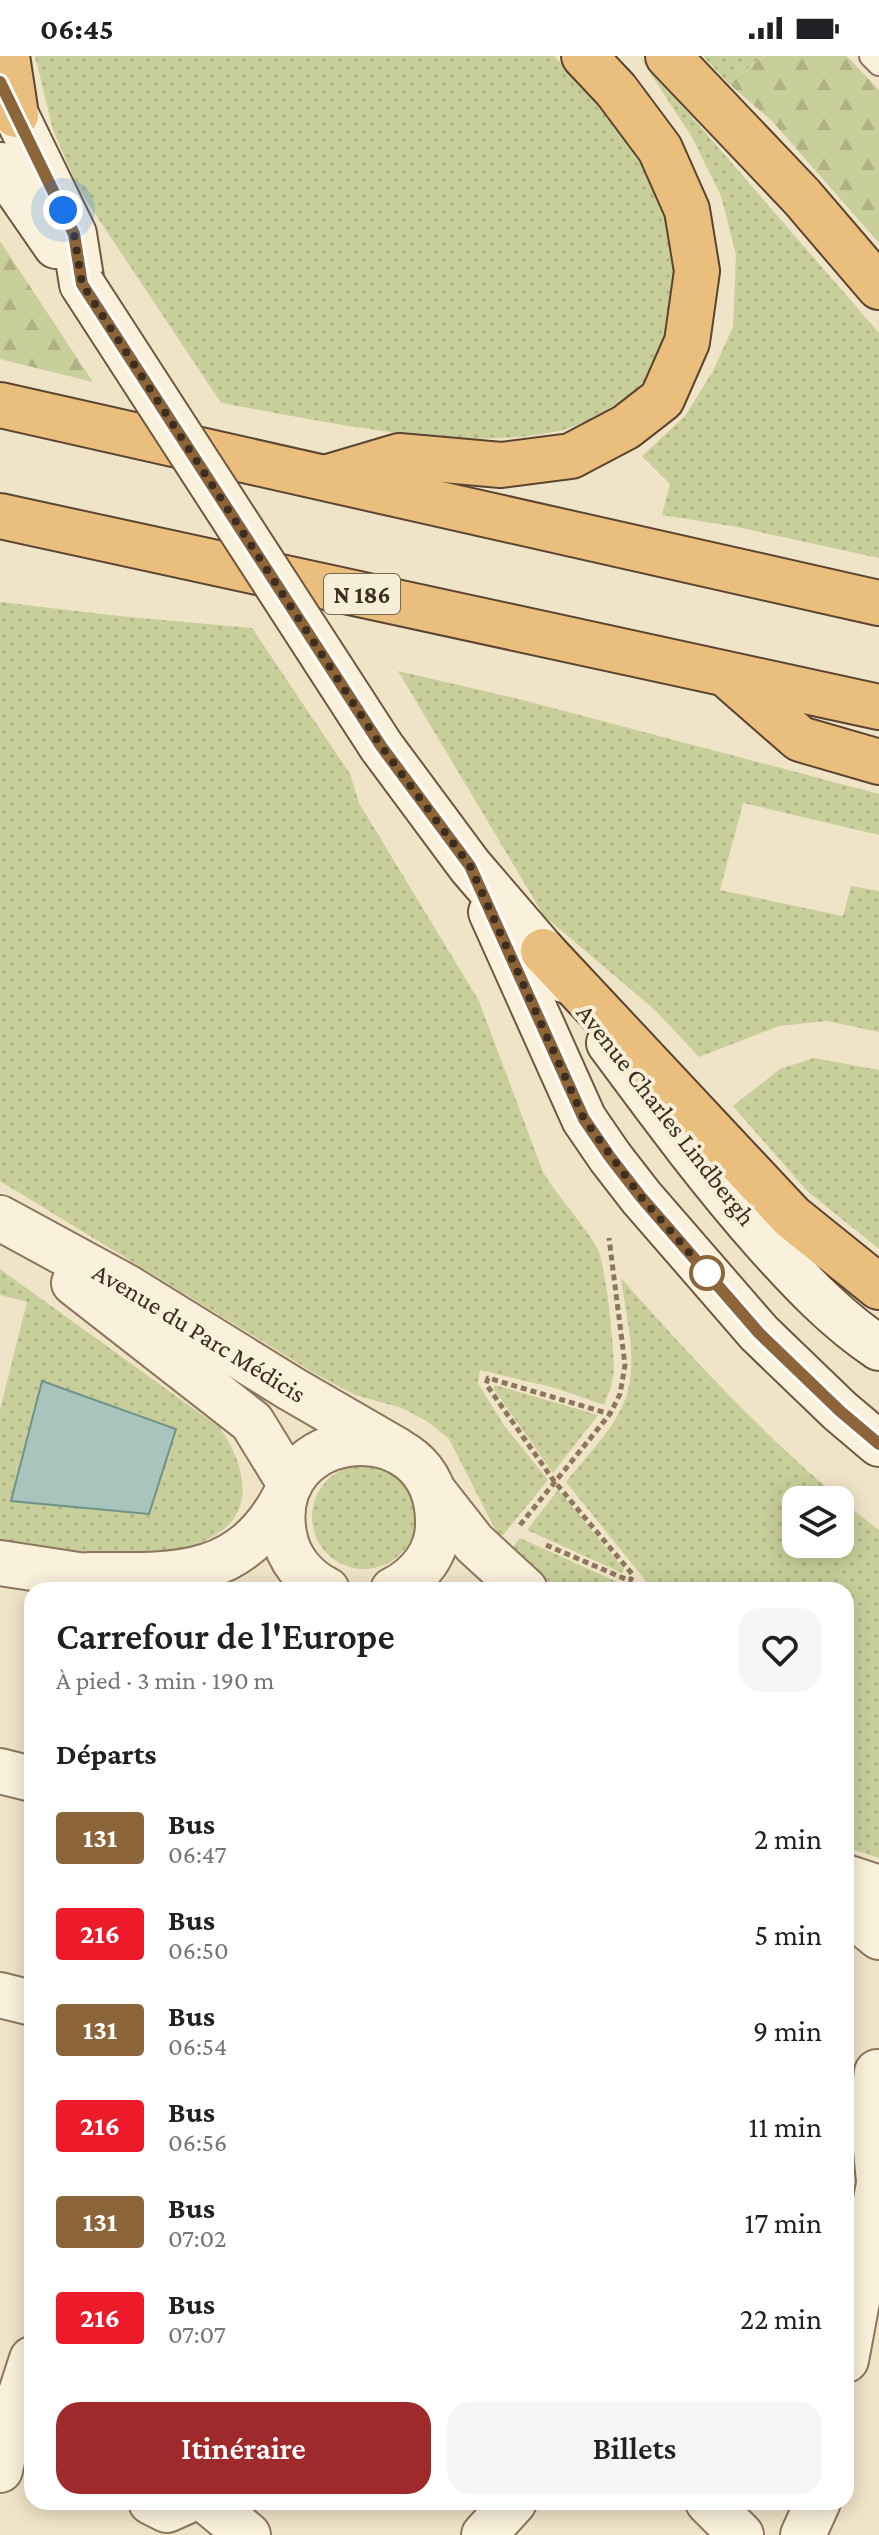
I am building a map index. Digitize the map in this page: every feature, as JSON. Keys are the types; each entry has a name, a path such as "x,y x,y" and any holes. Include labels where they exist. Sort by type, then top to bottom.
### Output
{"highway":[{"path":"7,56 8,99"},
{"path":"324,478 399,456 501,465 571,456 626,427 662,399 687,342 697,271 687,210 660,149 616,90 584,56"},
{"path":"668,56 802,197 879,287"},
{"path":"0,405 879,603"},
{"name":"N 186","path":"0,516 879,707"},
{"path":"724,673 800,739 879,762"},
{"path":"543,951 792,1217 879,1287"}],"street":[{"name":"Avenue Charles Lindbergh","path":"8,99 74,234 82,284"},
{"name":"Avenue Charles Lindbergh","path":"0,165 82,284 381,746 470,866 543,951 702,1169 807,1288 856,1333 879,1348"},
{"name":"Avenue Charles Lindbergh","path":"470,866 584,1119 610,1157 759,1333 879,1444"},
{"name":"Avenue du Parc Médicis","path":"0,1221 125,1286 397,1450 419,1468 474,1543 516,1582"},
{"name":"Avenue du Parc Médicis","path":"0,1221 252,1422 287,1491"},
{"path":"88,1575 162,1575 210,1566 234,1554 262,1533 309,1459 337,1444 368,1442 397,1450"},
{"path":"287,1491 282,1518 284,1538 302,1572 316,1582"},
{"path":"405,1582 416,1575 427,1561 435,1544 439,1527 434,1492"},
{"path":"0,1563 121,1582"},
{"path":"0,1771 24,1777"},
{"path":"854,1880 879,1888"},
{"path":"854,1917 879,1937"},
{"path":"0,1995 24,2001"},
{"path":"854,2317 879,2182 872,2109 877,2072"},
{"path":"13,2449 24,2397"},
{"path":"218,2510 248,2535"},
{"path":"484,2535 507,2510"},
{"path":"716,2510 741,2535"},
{"path":"803,2535 814,2510"}],"lane":[{"path":"871,56 879,64"}],"path":[{"path":"516,1531 610,1414 620,1394 625,1365 609,1238"},
{"path":"544,1544 630,1581 633,1575 554,1481 499,1405 486,1384 488,1378 610,1414"}],"green space":[{"path":"35,56 554,56 578,79 631,143 644,165 663,212 673,254 675,296 667,338 659,360 637,388 602,413 569,428 524,436 438,437 392,432 221,403 78,188 53,130"},
{"path":"639,56 879,333 879,558 737,527 662,515 670,484 642,456 685,416 713,371 733,327 736,255 721,196 692,137"},
{"path":"703,56 765,56 728,83"},
{"path":"765,56 847,56 879,90 879,243 771,120 728,83"},
{"path":"0,241 93,382 0,359"},
{"path":"0,602 252,628 350,774 359,803 479,1001 543,1172 597,1248 609,1307 614,1359 613,1379 604,1405 555,1388 480,1370 478,1383 503,1424 548,1480 503,1535 498,1535 449,1439 428,1422 402,1408 355,1395 314,1373 0,1181"},
{"path":"398,671 523,700 879,794 879,835 743,803 720,890 843,916 851,886 879,891 879,1032 827,1021 779,1026 699,1057 655,1010 544,916"},
{"path":"814,1058 879,1070 879,1249 807,1191 733,1106 780,1069"},
{"path":"0,1269 219,1427 226,1437 241,1473 242,1498 239,1510 229,1525 195,1545 198,1555 159,1562 0,1540 0,1410 27,1302 0,1295"},
{"path":"621,1278 712,1378 825,1486 782,1486 782,1558 854,1558 854,1510 879,1530 879,1858 854,1850 854,1582 647,1582 566,1482 596,1446 622,1407 628,1392 631,1360"},
{"path":"495,1385 598,1415 553,1473 493,1388"},
{"path":"364,1465 384,1469 407,1488 416,1517 412,1537 393,1560 364,1569 344,1565 321,1546 312,1517 316,1497 335,1474"},
{"path":"558,1490 624,1569 622,1573 527,1530"},
{"path":"520,1538 617,1582 549,1582 512,1548"}],"water":[{"path":"42,1381 176,1429 149,1514 11,1501"}],"bus line":[{"name":"131","path":"0,82 74,234 82,284 381,746 470,866 584,1119 641,1197 759,1333 879,1444"}],"route":[{"path":"63,210 74,234 82,284 381,746 470,866 584,1119 641,1197 707,1273"}]}
